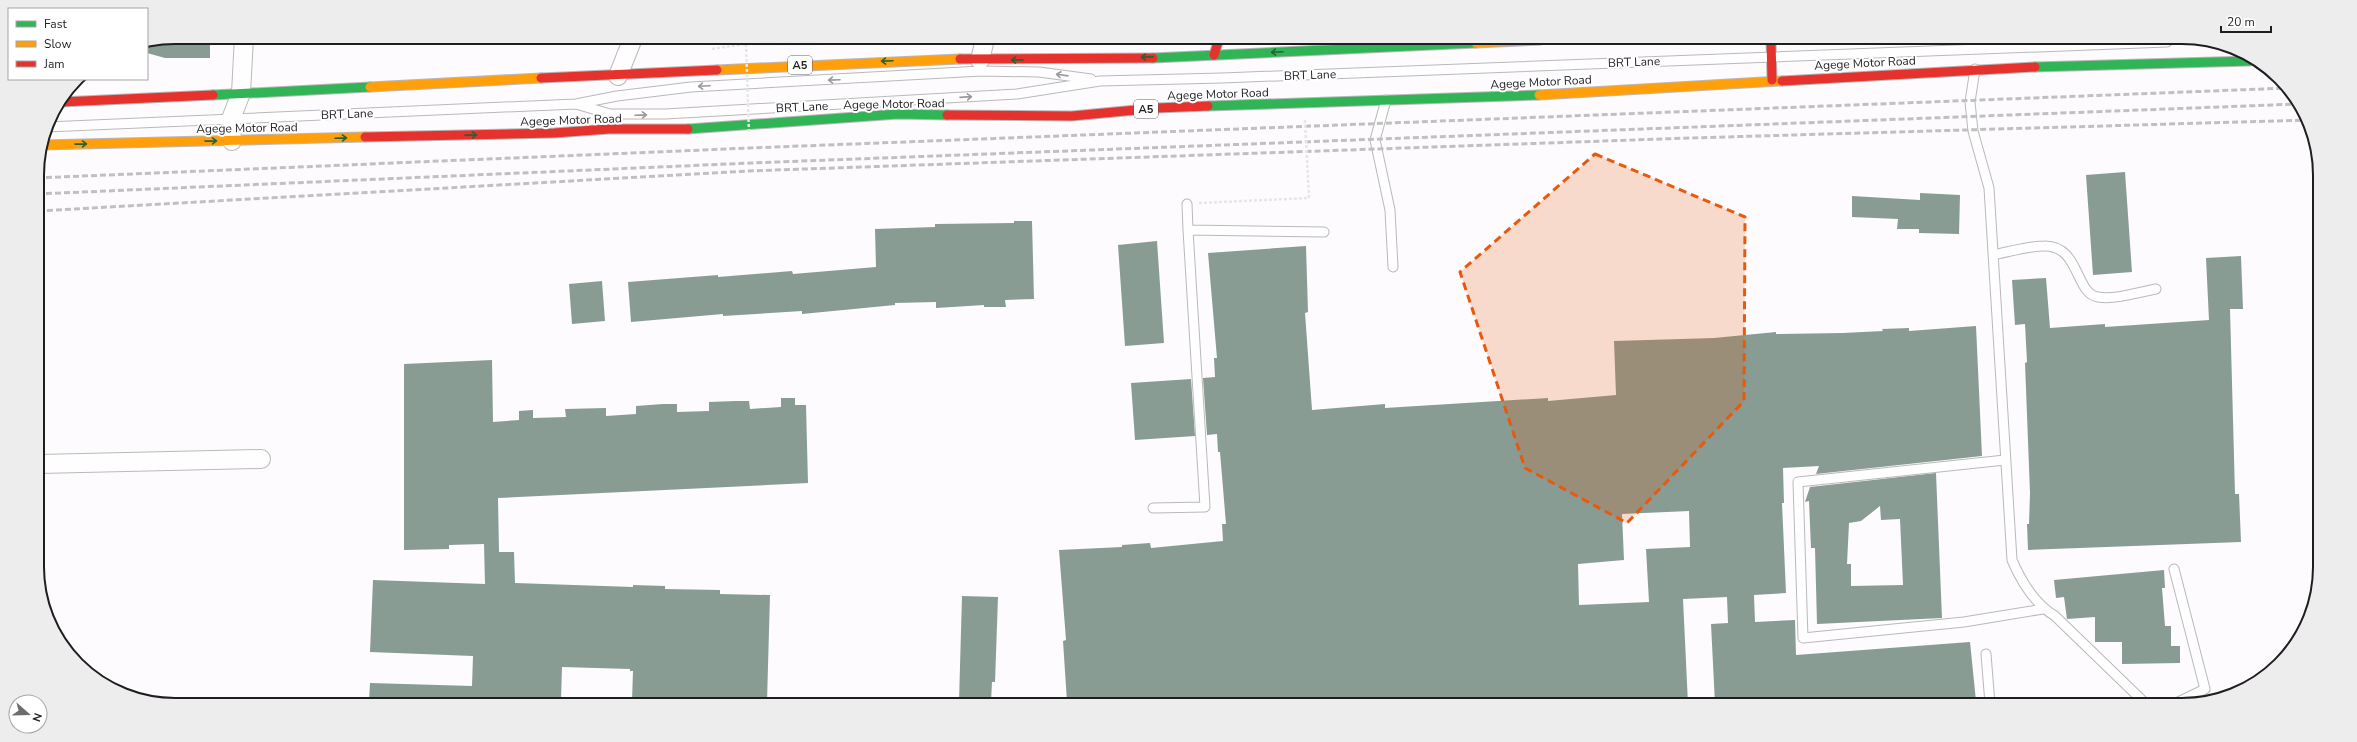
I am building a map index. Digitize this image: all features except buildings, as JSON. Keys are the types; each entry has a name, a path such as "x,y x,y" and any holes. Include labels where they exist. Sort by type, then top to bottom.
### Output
{"main road":[{"path":"1214,56 1218,44"},
{"name":"A5","path":"66,102 618,76 670,71 934,59 980,60 1214,56 1458,44"},
{"path":"1771,44 1772,80"},
{"name":"Agege Motor Road","path":"47,145 232,141 610,129 668,130 898,114 1072,116 1157,108 1387,99 1544,95 1772,80 1976,69 2246,61"}],"street":[{"path":"232,141 231,119 241,93 244,44"},
{"path":"618,76 631,44"},
{"path":"980,60 983,44"},
{"path":"44,464 261,459"}],"lane":[{"name":"BRT Lane","path":"576,104 610,114 665,114 1017,94 1100,81 1222,78 2118,44"},
{"path":"1976,69 1970,102 1973,131 1989,188 2012,560 2025,584 2043,609 2055,616 2140,698"},
{"name":"BRT Lane","path":"53,127 576,104 617,96 691,87 981,71 1039,72 1100,81"},
{"path":"1387,99 1375,140 1390,210 1393,267"},
{"path":"1153,508 1205,507 1187,204"},
{"path":"1188,230 1324,232"},
{"path":"1993,255 2045,245 2064,251 2076,267 2088,292 2098,297 2156,289"},
{"path":"2005,460 1798,482 1802,638 1964,622 2043,609"},
{"path":"2174,568 2205,689 2186,698"},
{"path":"1986,654 1990,698"}],"path":[{"path":"707,50 746,44 748,134"},
{"path":"1187,204 1309,198 1305,120"}],"highlighted area":[{"path":"1595,154 1745,217 1744,401 1627,523 1525,468 1460,272"}],"railway":[{"path":"44,178 750,148 2280,88"},
{"path":"44,194 751,163 2292,104"},
{"path":"44,211 748,171 1690,138 2301,120"}],"traffic: fast":[{"path":"1153,58 1454,44"},
{"path":"2035,67 2246,61"},
{"path":"213,95 370,87"},
{"path":"1208,106 1539,95"},
{"path":"688,129 898,114 947,115"}],"traffic: slow":[{"path":"717,70 960,59"},
{"path":"370,87 541,78"},
{"path":"1539,95 1782,81"},
{"path":"47,145 365,137"}],"traffic: jam":[{"path":"1214,55 1217,44"},
{"path":"1771,44 1772,80"},
{"path":"960,59 1153,58"},
{"path":"1782,81 2035,67"},
{"path":"541,78 717,70"},
{"path":"66,102 213,95"},
{"path":"947,115 1072,116 1157,108 1208,106"},
{"path":"365,137 554,133 609,129 688,129"}]}
